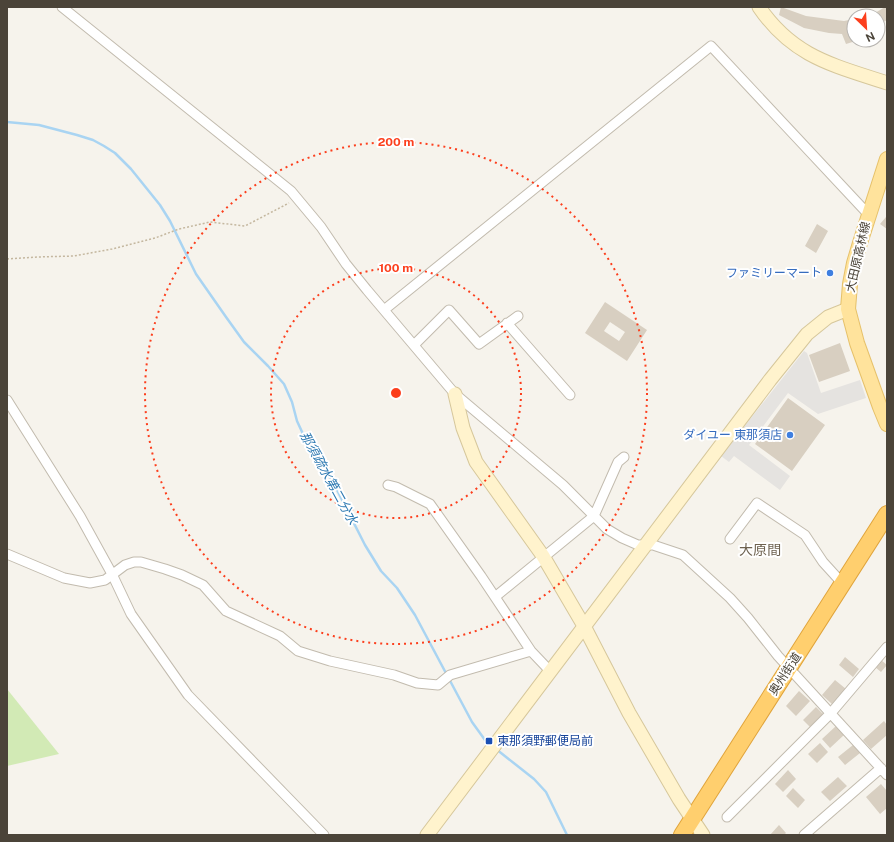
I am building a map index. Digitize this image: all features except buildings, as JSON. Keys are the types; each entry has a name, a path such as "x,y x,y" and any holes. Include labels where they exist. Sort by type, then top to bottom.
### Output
{"highway":[{"name":"奥州街道","path":"682,835 887,514"}],"main road":[{"name":"大田原高林線","path":"887,159 854,263 850,284 848,309 857,343 887,424"}],"street":[{"path":"62,7 291,191 321,227 346,264 455,394 563,485 607,529 638,545 653,545 683,556 730,598 748,618 778,656 884,771 804,835"},
{"path":"759,7 769,22 788,40 808,54 826,63 887,83"},
{"path":"384,310 710,46 869,215"},
{"path":"426,835 551,672 584,626 770,380 807,334 828,317 848,309"},
{"path":"414,345 449,310 479,344 518,316"},
{"path":"507,323 570,395"},
{"path":"455,394 463,428 476,462 543,556 584,626 629,713 692,820 703,835"},
{"path":"7,400 80,516 112,574 131,614 188,695 324,835"},
{"path":"495,597 543,556 594,516 618,462 624,457"},
{"path":"388,484 430,504 531,651 551,672"},
{"path":"730,539 758,503 805,535 823,562 843,584"},
{"path":"7,554 64,578 90,583 105,580 125,565 134,562 141,562 182,575 203,585 226,610 280,636 298,651 330,661 394,675 418,683 438,685 450,675 531,651"},
{"path":"728,817 831,714 887,647"}],"path":[{"path":"7,259 37,256 74,256 112,249 155,238 179,229 210,222 245,226 297,199"}],"green space":[{"path":"7,689 59,754 7,766"}],"shaded area":[{"path":"804,351 807,353 821,393 860,380 866,398 818,414 788,393 749,445 790,476 780,490 734,456 729,462 721,456"}],"waterway":[{"name":"那須疏水第二分水","path":"7,122 39,125 93,140 115,153 131,169 160,205 170,221 196,274 244,342 284,384 292,402 297,421 309,447 332,480 365,545 381,571 397,588 415,615 472,722 485,740 491,745"},
{"name":"那須疏水第二分水","path":"496,749 534,779 546,792 567,835"}],"place":[{"name":"ファミリーマート","path":"830,273"},
{"name":"ダイユー 東那須店","path":"790,435"},
{"name":"東那須野郵便局前","path":"489,741"}],"district":[{"name":"大原間","path":"760,550"}]}
